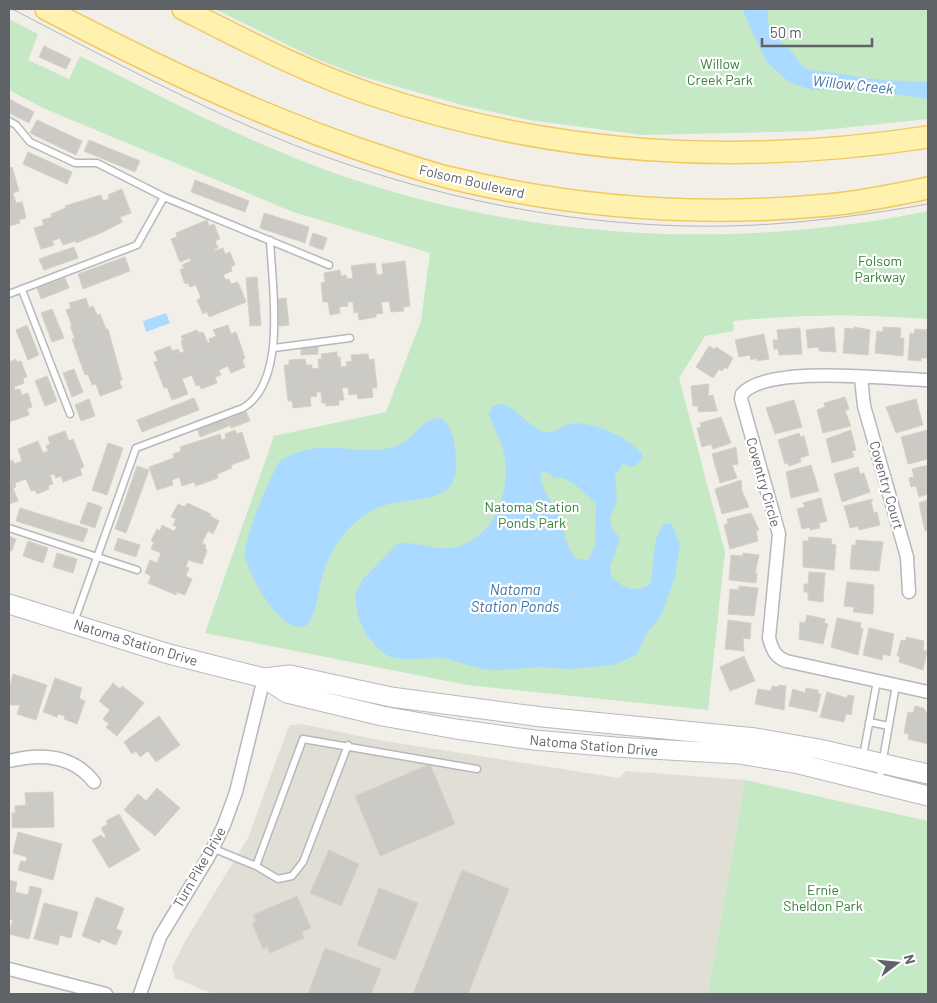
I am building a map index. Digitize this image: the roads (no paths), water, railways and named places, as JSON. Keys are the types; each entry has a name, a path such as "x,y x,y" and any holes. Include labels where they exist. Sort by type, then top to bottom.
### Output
{"main road":[{"name":"Folsom Boulevard","path":"46,9 187,78 268,115 326,138 450,178 546,197 604,205 689,210 762,210 830,205 928,188"},
{"path":"183,9 306,69 369,94 433,113 516,133 588,144 690,153 818,151 928,137"}],"street":[{"name":"Coventry Circle","path":"928,380 803,375 751,386 742,394 741,399 779,534 770,638 773,652 786,661 928,692"},
{"name":"Coventry Court","path":"861,378 864,406 907,557 909,592"},
{"name":"Natoma Station Drive","path":"9,604 169,654 264,678 287,693 296,696 382,716 534,740 739,754 799,764 858,778 880,774 928,774"},
{"name":"Natoma Station Drive","path":"264,678 290,675 391,698 542,717 756,738 862,760 880,774 928,796"},
{"name":"Turn Pike Drive","path":"140,994 147,970 164,930 212,848 236,792 264,678"},
{"path":"9,760 34,757 60,758 81,768 94,782"},
{"path":"9,969 106,994"}],"lane":[{"path":"9,121 16,125 30,142 75,163 97,163 164,197 330,265"},
{"path":"9,294 137,244 164,197"},
{"path":"74,623 136,448 251,403 266,378 274,348 270,240"},
{"path":"22,290 70,414"},
{"path":"274,348 350,338"},
{"path":"9,528 137,570"},
{"path":"858,778 877,681"},
{"path":"880,774 896,685"},
{"path":"869,722 889,726"},
{"path":"256,866 303,739 348,745 477,769"},
{"path":"212,848 256,866 278,879 292,876 303,862 348,745"}],"water":[{"name":"Willow Creek","path":"742,9 768,9 768,23 771,34 788,47 801,65 807,69 881,80 928,82 928,99 870,90 812,90 790,83 766,61"},
{"path":"166,313 170,323 146,332 143,321"},
{"name":"Natoma Station Ponds","path":"500,404 506,406 517,412 533,426 548,433 569,424 588,424 598,427 619,436 642,454 641,461 632,467 623,464 615,476 617,500 610,518 611,527 620,538 610,567 611,576 629,588 640,589 650,584 658,535 666,523 672,525 680,546 675,577 661,616 647,633 636,655 614,665 569,669 541,667 499,670 483,669 443,658 403,659 390,657 378,649 365,633 358,615 355,596 362,580 397,544 409,543 437,548 450,548 466,544 479,536 489,525 497,511 505,480 505,464 502,445 489,413 493,406","holes":["547,472 555,478 563,478 573,483 596,503 595,545 588,560 577,559 570,549 558,512 543,488 541,473"]},
{"path":"438,418 447,424 454,442 456,463 454,478 448,488 439,494 427,498 382,506 366,514 356,522 338,541 331,554 309,623 300,627 289,624 269,604 260,590 252,576 245,554 249,534 259,506 280,461 296,453 311,449 379,450 394,447 406,441 426,423"}],"tram line":[{"path":"12,9 218,113 289,143 345,164 460,197 518,209 578,218 637,224 697,226 799,222 928,204"}],"park label":[{"name":"Willow Creek Park","path":"720,72"},
{"name":"Folsom Parkway","path":"880,268"},
{"name":"Natoma Station Ponds Park","path":"532,514"},
{"name":"Ernie Sheldon Park","path":"823,898"}]}
